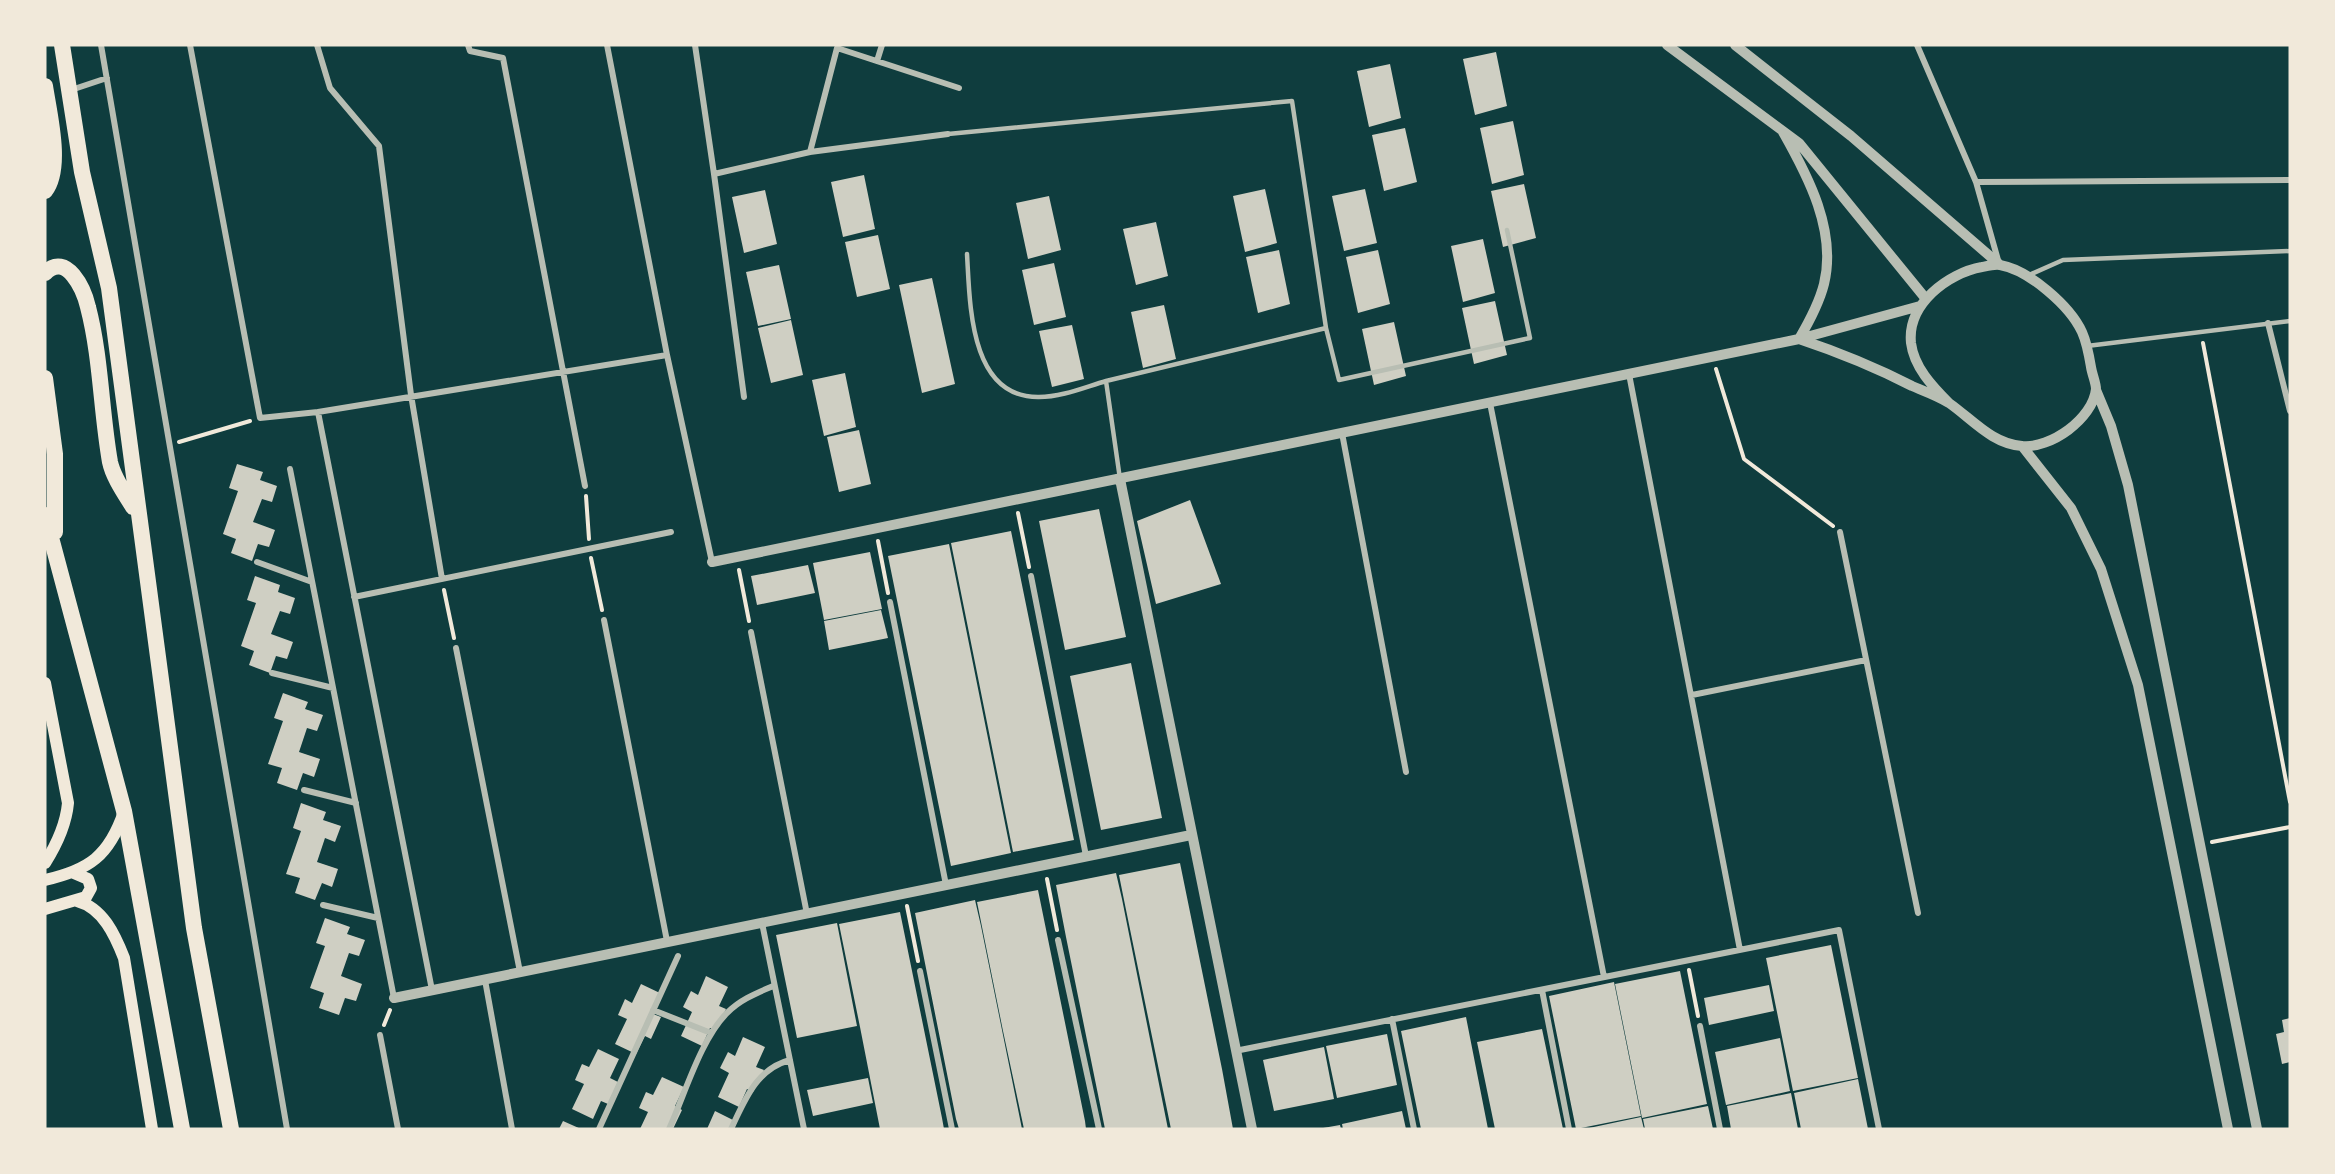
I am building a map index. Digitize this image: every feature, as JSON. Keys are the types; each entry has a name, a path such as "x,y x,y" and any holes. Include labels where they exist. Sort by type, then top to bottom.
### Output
{"highway":[{"path":"62,45 82,172 110,288 138,519 194,928 231,1129"},
{"path":"45,86 54,150 51,182 45,191"},
{"path":"45,273 57,267 75,274 88,306 111,465 138,519"},
{"path":"45,378 55,454 56,556"},
{"path":"45,515 124,811 182,1129"}],"main road":[{"path":"45,683 68,803 67,818 54,849 45,863"},
{"path":"45,880 74,873 87,866 103,851 117,832 124,811"},
{"path":"45,909 86,897 90,883 85,876 74,873"},
{"path":"76,901 92,908 100,915 117,940 124,958 152,1129"}],"street":[{"path":"100,45 287,1129"},
{"path":"190,45 260,417 318,412 564,370 668,355"},
{"path":"317,45 330,88 379,146 411,395 442,579"},
{"path":"468,45 470,51 503,58 585,486"},
{"path":"607,45 668,355 712,562 1799,339 1923,302 1947,280 1967,269 1999,264"},
{"path":"695,45 744,397"},
{"path":"877,61 882,45"},
{"path":"1667,45 1799,143 1820,166 1923,302"},
{"path":"1735,45 1851,136 1999,264 2027,276 2054,297 2073,317 2087,346 2096,390 2111,426 2128,485 2257,1129"},
{"path":"1917,45 1976,182 1999,264"},
{"path":"810,152 837,48 959,88"},
{"path":"70,90 107,78"},
{"path":"1783,132 1803,167 1824,225 1826,243 1825,283 1813,315 1799,339"},
{"path":"714,174 810,152 948,134"},
{"path":"1976,182 2290,180"},
{"path":"1923,302 1911,341 1916,360 1930,384 1948,403 1976,426 1995,437 2022,446 2044,443 2073,427 2084,414 2096,390"},
{"path":"2268,323 2290,411"},
{"path":"1799,339 1854,358 1948,403"},
{"path":"1629,374 1740,950"},
{"path":"1490,403 1604,977"},
{"path":"318,412 432,990"},
{"path":"1342,433 1406,772"},
{"path":"2022,446 2071,508 2101,569 2138,685 2228,1129"},
{"path":"290,469 394,998 1191,835"},
{"path":"1120,479 1252,1129"},
{"path":"354,597 671,532"},
{"path":"1840,532 1918,913"},
{"path":"257,562 312,582"},
{"path":"1031,576 1086,856"},
{"path":"890,602 946,885"},
{"path":"604,620 667,941"},
{"path":"752,632 807,914"},
{"path":"456,648 520,972"},
{"path":"1692,695 1866,660"},
{"path":"272,673 333,688"},
{"path":"304,790 356,803"},
{"path":"323,905 378,918"},
{"path":"762,923 773,986 804,1129"},
{"path":"1235,1051 1839,930 1879,1129"},
{"path":"1058,940 1099,1129"},
{"path":"599,1129 678,956"},
{"path":"920,971 952,1129"},
{"path":"485,980 512,1129"},
{"path":"669,1129 711,1033 728,1012 747,998 773,986"},
{"path":"1542,990 1569,1129"},
{"path":"653,1010 711,1033"},
{"path":"1392,1019 1414,1129"},
{"path":"1700,1026 1720,1129"},
{"path":"380,1035 398,1129"},
{"path":"731,1129 759,1077 775,1064 790,1060"}],"lane":[{"path":"948,134 1292,100 1297,120 1326,328 1339,380 1530,338 1507,230"},
{"path":"2027,276 2063,260 2290,251"},
{"path":"967,254 970,318 988,371 1009,391 1038,398 1326,328"},
{"path":"2087,346 2290,321"},
{"path":"1106,381 1120,479"}],"path":[{"path":"2201,332 2290,802"},
{"path":"1713,357 1744,459 1840,532"},
{"path":"170,445 260,417"},
{"path":"1016,500 1031,576"},
{"path":"875,529 890,602"},
{"path":"736,557 752,632"},
{"path":"442,579 456,648"},
{"path":"2200,844 2290,827"},
{"path":"1044,865 1058,940"},
{"path":"905,894 920,971"},
{"path":"1687,960 1700,1026"},
{"path":"380,1035 394,998"}],"building":[{"path":"1496,52 1507,106 1475,115 1463,59"},
{"path":"1390,64 1401,118 1369,127 1357,71"},
{"path":"1513,121 1524,175 1492,184 1480,128"},
{"path":"1405,128 1417,182 1384,191 1372,135"},
{"path":"864,175 875,229 843,237 831,182"},
{"path":"1524,184 1536,238 1503,247 1491,191"},
{"path":"1265,189 1277,243 1245,252 1233,196"},
{"path":"1365,189 1377,243 1344,251 1332,196"},
{"path":"765,190 777,244 744,253 732,197"},
{"path":"1049,196 1061,250 1028,259 1016,203"},
{"path":"1156,222 1168,276 1136,285 1123,229"},
{"path":"878,235 890,289 857,297 845,242"},
{"path":"1483,239 1495,293 1463,302 1451,246"},
{"path":"1279,250 1290,304 1258,313 1246,257"},
{"path":"1378,250 1390,304 1358,313 1346,257"},
{"path":"1054,263 1066,317 1034,325 1022,270"},
{"path":"779,265 791,319 758,326 746,272"},
{"path":"932,278 955,384 922,393 899,285"},
{"path":"1495,301 1507,355 1474,364 1462,308"},
{"path":"1164,305 1176,359 1143,368 1131,312"},
{"path":"791,320 803,375 771,383 758,328"},
{"path":"1394,322 1406,376 1374,385 1362,329"},
{"path":"1072,325 1084,379 1052,387 1039,331"},
{"path":"845,373 856,427 824,436 812,380"},
{"path":"859,430 871,484 839,492 827,437"},
{"path":"237,464 263,472 260,480 277,486 272,502 262,499 253,522 275,530 269,547 258,544 252,561 231,553 236,539 223,534 238,491 229,488"},
{"path":"1190,500 1221,584 1156,604 1137,521"},
{"path":"1099,509 1126,637 1065,650 1039,521"},
{"path":"1011,531 1074,840 1013,852 951,543"},
{"path":"949,544 1011,853 951,866 888,556"},
{"path":"870,552 882,609 824,620 813,563"},
{"path":"808,565 815,593 757,605 751,576"},
{"path":"255,576 280,585 278,592 295,598 290,614 280,611 271,634 293,642 287,659 276,656 270,673 249,665 254,651 241,646 256,603 247,600"},
{"path":"881,610 888,638 829,650 824,621"},
{"path":"1131,663 1162,818 1101,830 1070,676"},
{"path":"283,693 308,702 305,709 323,715 317,731 307,728 299,752 320,759 314,777 303,773 297,790 277,783 282,768 268,764 283,721 274,718"},
{"path":"301,803 326,812 323,820 341,826 335,842 325,838 317,862 338,869 332,887 322,883 315,900 295,893 300,878 286,874 301,831 293,828"},
{"path":"1180,863 1233,1129 1171,1129 1119,875"},
{"path":"1116,873 1168,1129 1105,1129 1066,937 1056,885"},
{"path":"1038,890 1086,1129 1024,1129 977,902"},
{"path":"975,900 1022,1129 959,1129 956,1119 915,913"},
{"path":"900,912 944,1129 880,1129 839,924"},
{"path":"325,918 350,927 347,934 365,940 359,956 349,953 341,976 362,984 356,1001 345,998 339,1015 319,1008 324,993 310,988 325,946 316,943"},
{"path":"837,923 857,1026 797,1038 776,935"},
{"path":"1831,945 1858,1078 1793,1091 1766,958"},
{"path":"1680,971 1707,1104 1642,1118 1615,984"},
{"path":"706,976 728,987 719,1006 726,1009 716,1031 710,1028 702,1046 681,1036 692,1012 683,1007 691,991 698,995"},
{"path":"1614,982 1641,1116 1576,1129 1549,996"},
{"path":"641,984 662,994 653,1014 661,1017 651,1039 645,1036 636,1054 615,1044 627,1019 618,1015 625,999 632,1003"},
{"path":"1769,985 1774,1011 1709,1025 1704,998"},
{"path":"1466,1017 1488,1129 1421,1129 1401,1031"},
{"path":"2290,1018 2290,1062 2282,1064 2276,1034 2284,1032 2282,1020"},
{"path":"1542,1029 1563,1129 1495,1129 1477,1042"},
{"path":"1387,1034 1397,1085 1337,1098 1326,1046"},
{"path":"743,1037 765,1047 756,1067 764,1070 753,1092 747,1089 739,1107 718,1097 729,1073 720,1068 728,1052 735,1056"},
{"path":"1780,1038 1790,1091 1726,1105 1715,1052"},
{"path":"1324,1047 1334,1099 1274,1111 1263,1060"},
{"path":"598,1049 619,1059 610,1078 618,1082 608,1104 601,1101 593,1119 572,1109 584,1084 575,1080 582,1064 589,1067"},
{"path":"662,1077 684,1087 675,1106 682,1110 673,1129 640,1129 648,1112 639,1108 646,1092 653,1095"},
{"path":"868,1078 873,1103 813,1116 807,1090"},
{"path":"1858,1079 1868,1129 1801,1129 1794,1093"},
{"path":"1791,1093 1798,1129 1731,1129 1727,1106"},
{"path":"1708,1106 1713,1129 1645,1129 1643,1119"},
{"path":"715,1111 737,1122 734,1129 707,1129"},
{"path":"1402,1111 1406,1129 1343,1129 1342,1124"},
{"path":"1641,1117 1644,1129 1589,1129 1589,1128"},
{"path":"563,1121 581,1129 559,1129"},
{"path":"1340,1125 1341,1129 1323,1129 1323,1128"}]}
